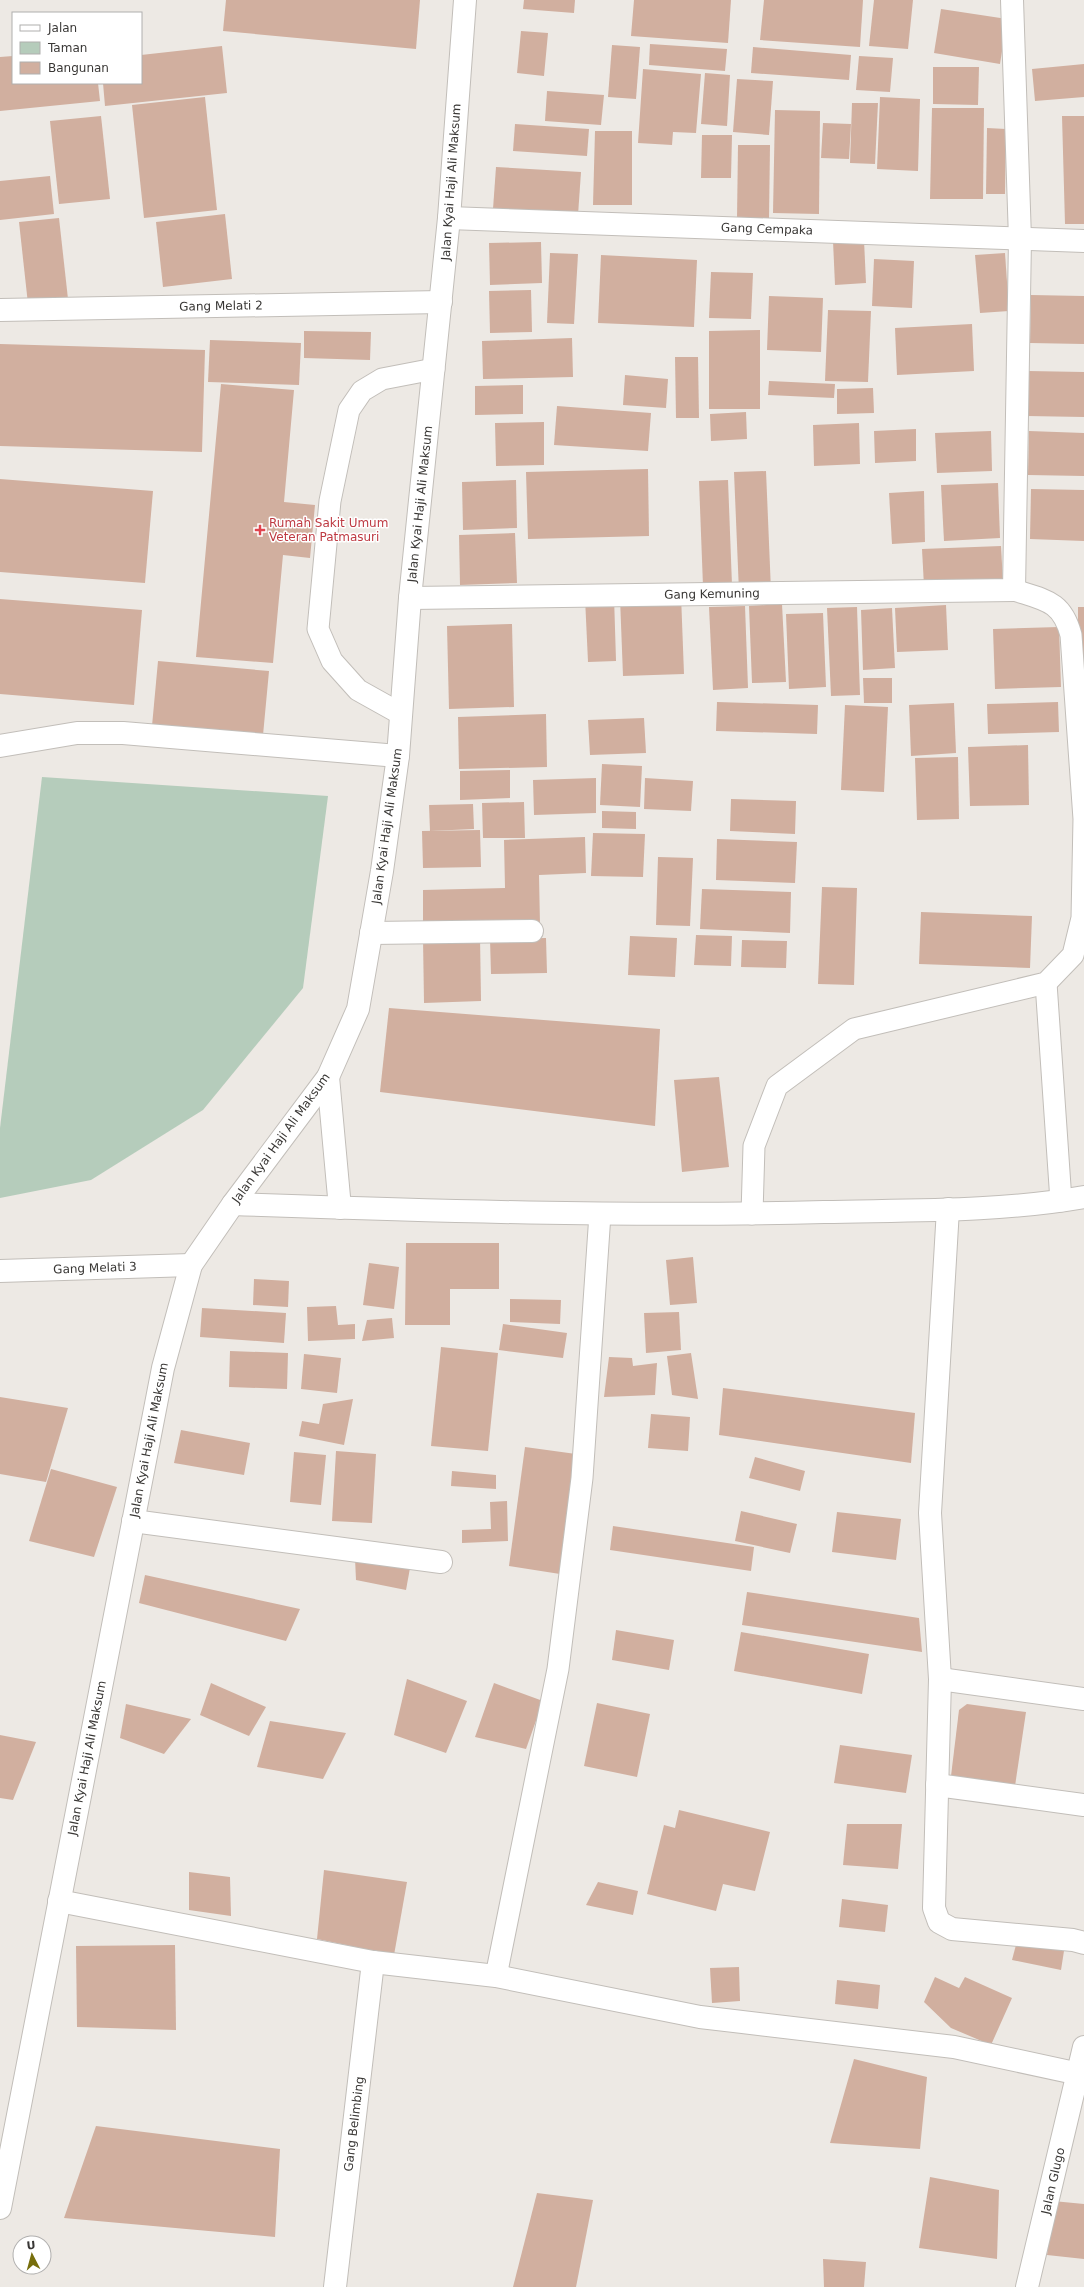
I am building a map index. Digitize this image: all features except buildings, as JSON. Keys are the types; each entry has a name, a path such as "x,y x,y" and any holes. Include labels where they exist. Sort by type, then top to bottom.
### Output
{"street":[{"name":"Jalan Kyai Haji Ali Maksum","path":"0,2208 163,1368 190,1265 233,1204 328,1078 358,1009 398,756 410,598 449,218 465,0"},
{"path":"1012,0 1020,239 1014,590"},
{"name":"Gang Cempaka","path":"449,218 1084,241"},
{"name":"Gang Melati 2","path":"0,310 441,302"},
{"name":"Gang Kemuning","path":"410,598 1014,590"},
{"path":"0,746 77,732 123,733 398,756"},
{"path":"371,933 532,931"},
{"path":"328,1078 340,1208"},
{"path":"233,1204 600,1214 752,1214 948,1209 1061,1201 1084,1197"},
{"path":"948,1209 930,1513 940,1679 934,1908 939,1922 952,1929 1073,1940 1084,1943"},
{"name":"Gang Melati 3","path":"0,1271 190,1265"},
{"path":"133,1521 441,1562"},
{"path":"940,1679 1084,1699"},
{"path":"937,1785 1084,1805"},
{"path":"59,1901 373,1962 496,1976 700,2017 954,2047 1081,2075"},
{"name":"Gang Belimbing","path":"335,2287 373,1962"},
{"name":"Jalan Glugo","path":"1027,2287 1081,2075 1084,2047"}],"lane":[{"path":"401,714 358,690 332,661 318,629 330,501 349,410 362,391 382,379 434,369"},
{"path":"752,1214 754,1146 778,1086 854,1029 1046,984 1073,955 1082,918 1084,819 1071,635 1067,619 1059,609 1044,600 1014,590"},
{"path":"1046,984 1061,1201"},
{"path":"496,1976 558,1669 582,1478 600,1214"}],"green space":[{"path":"42,777 328,796 303,988 203,1110 91,1180 0,1198 0,1128"}],"place":[{"name":"Rumah Sakit Umum Veteran Patmasuri","path":"260,530"}]}
